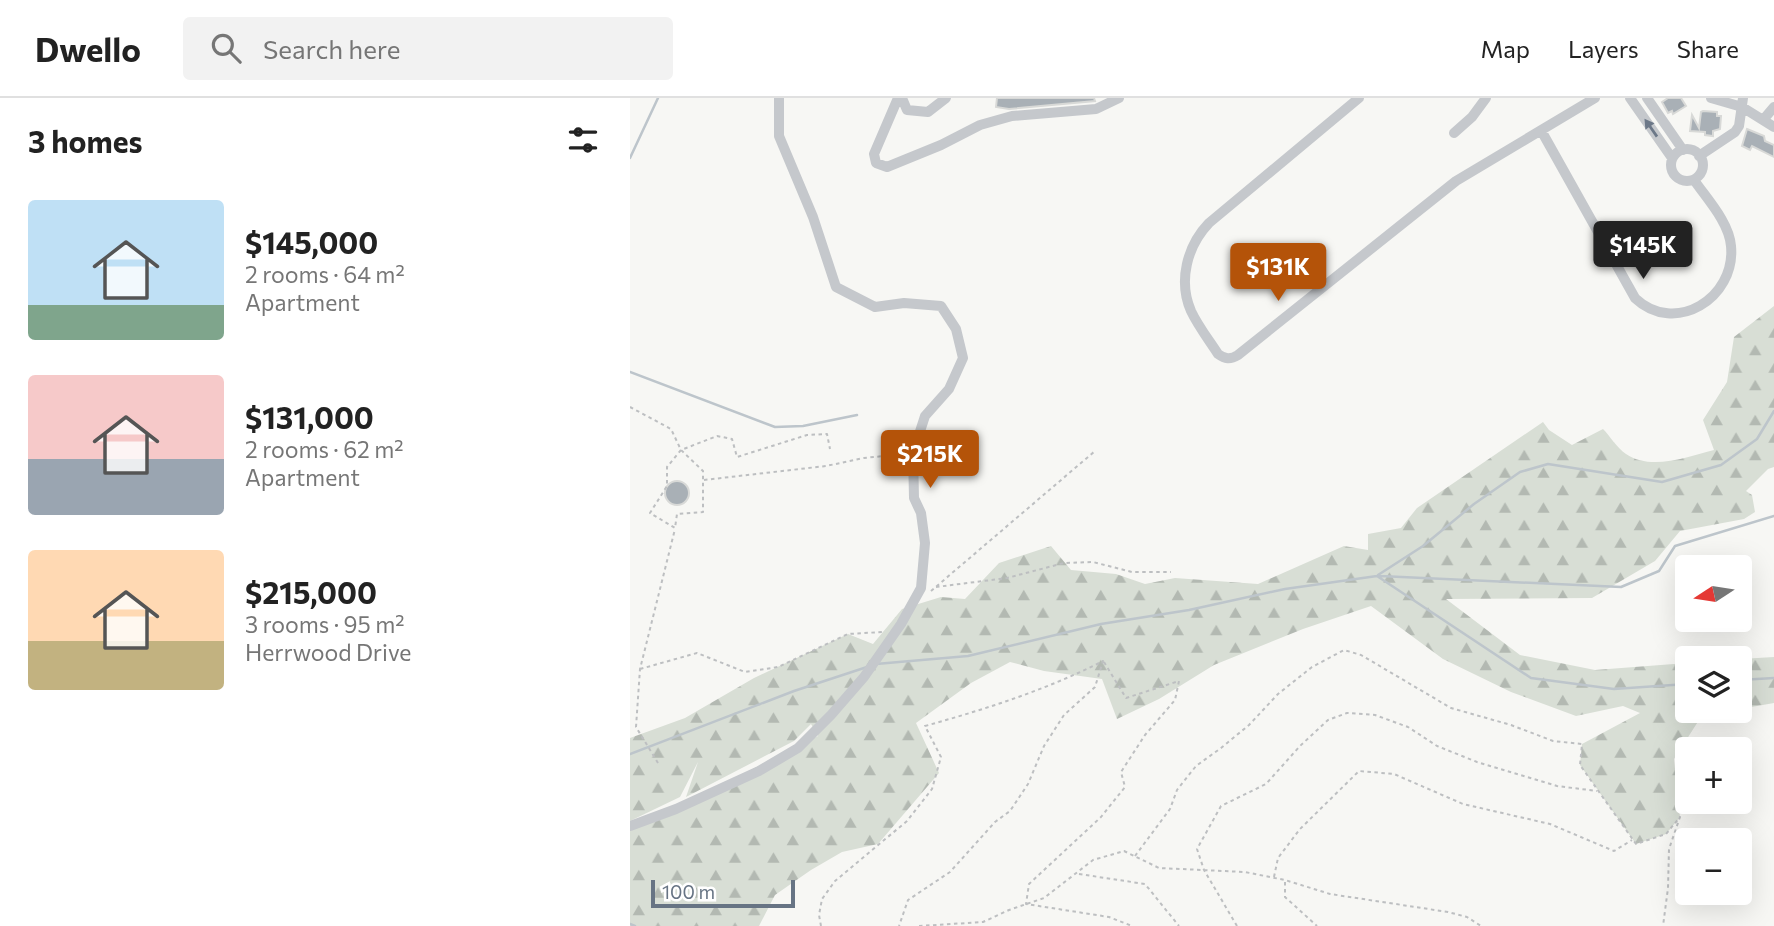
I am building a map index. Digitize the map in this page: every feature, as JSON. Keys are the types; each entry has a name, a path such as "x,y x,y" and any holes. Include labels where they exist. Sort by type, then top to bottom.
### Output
{"street":[{"path":"630,826 676,809 759,771 798,748 848,696 897,631 921,588 925,543 921,513 914,498 913,453 925,416 949,389 963,358 957,329 941,306 904,303 875,307 836,287 813,217 779,136 779,98"},
{"path":"900,98 907,110 915,112 928,112 946,98"},
{"path":"900,98 874,154 876,163 887,167 941,145 980,125 1012,116 1096,109 1119,98"},
{"path":"1359,98 1209,223 1195,242 1186,268 1186,297 1194,317 1223,358 1238,355 1456,181 1595,98"},
{"path":"1454,133 1472,117 1486,98"},
{"path":"1630,98 1672,158 1671,167 1677,178 1694,180 1702,169 1699,156 1692,150 1683,150 1672,158"},
{"path":"1647,98 1683,150"},
{"path":"1711,98 1742,102 1774,127"},
{"path":"1699,156 1735,132 1739,126 1742,102"},
{"path":"1763,120 1774,107"},
{"path":"1542,132 1635,298 1654,310 1669,315 1692,310 1712,297 1726,275 1731,258 1730,239 1725,226 1694,180"}],"path":[{"path":"630,407 671,429 681,450 703,471 703,512 677,514 640,669 636,727 658,763"},
{"path":"675,528 650,513 667,486 667,467 681,450 717,436 732,439 737,457 807,435 827,434 830,449"},
{"path":"1095,451 935,587 1007,578 1064,563 1093,562 1132,572 1171,572"},
{"path":"703,480 913,453"},
{"path":"640,669 696,653 745,672 778,667 848,634 897,631"},
{"path":"1135,856 1170,809 1177,790 1196,765 1221,748 1278,694 1312,667 1343,650 1361,655 1451,708 1511,725 1553,741 1582,744 1580,765 1636,844 1666,834 1680,817 1669,849 1663,926"},
{"path":"1026,904 1029,884 1101,817 1125,787 1121,772 1145,735 1175,700 1179,681 1126,698 1103,661"},
{"path":"821,926 819,915 822,899 835,881 907,821 932,789 941,757 925,726 994,707 1061,682 1103,661"},
{"path":"899,926 908,900 950,872 995,822 1010,811 1028,785 1044,746 1064,715 1095,687 1103,661"},
{"path":"1237,926 1204,870 1197,849 1221,806 1266,784 1328,720 1347,713 1375,715 1408,727 1437,746 1477,762 1557,786 1598,791"},
{"path":"630,731 636,727"},
{"path":"1274,878 1278,858 1300,829 1359,771 1394,774 1464,804 1550,824 1614,851 1633,839"},
{"path":"919,926 983,922 1044,898 1093,860 1124,850 1159,868 1245,872 1285,880 1330,894 1448,912 1467,917 1482,926"},
{"path":"1077,874 1145,884 1179,926"},
{"path":"1285,880 1285,897 1317,926"},
{"path":"1026,904 1109,917 1132,926"}],"green space":[{"path":"1774,306 1774,467 1768,469 1746,491 1752,495 1755,512 1744,519 1680,531 1655,561 1592,598 1446,599 1520,655 1595,670 1675,664 1675,723 1697,723 1688,737 1675,737 1675,814 1680,814 1680,817 1666,834 1636,844 1580,765 1582,744 1640,713 1623,706 1576,716 1511,692 1443,659 1371,606 1303,629 1214,665 1159,699 1117,719 1102,679 1044,671 1010,662 971,683 916,723 939,773 878,844 842,852 811,870 775,895 759,926 630,926 630,831 818,736 811,724 794,741 686,797 698,762 680,797 630,821 630,738 685,718 754,678 848,634 873,644 902,609 941,597 965,599 999,563 1051,546 1071,570 1116,574 1145,584 1175,578 1258,584 1344,546 1368,550 1368,534 1401,528 1417,508 1543,422 1549,430 1572,445 1603,429 1626,454 1646,462 1681,459 1714,450 1703,420 1727,382 1734,337"},
{"path":"1774,657 1774,703 1752,707 1752,658"}],"building":[{"path":"997,98 1094,98 1095,101 1009,109 996,107"},
{"path":"1668,98 1681,98 1686,106 1673,114 1672,111 1668,113 1662,102"},
{"path":"1703,111 1717,112 1717,116 1721,116 1720,129 1713,131 1713,136 1705,135 1705,132 1690,131 1692,115 1699,128"},
{"path":"1747,129 1764,136 1765,141 1774,145 1774,157 1752,146 1750,150 1742,146"},
{"path":"677,481 688,488 689,493 682,504 677,505 666,498 665,493 672,482"}],"waterway":[{"path":"630,158 658,98"},
{"path":"630,372 775,427 803,426 857,415"},
{"path":"1378,575 1423,546 1474,504 1520,472 1548,464 1662,482 1721,465 1757,439 1774,411"},
{"path":"1380,576 1621,587 1659,571 1675,546 1774,516"},
{"path":"876,664 968,656 1101,624 1189,610 1285,589 1377,576 1531,678 1614,689 1675,685"},
{"path":"630,754 794,691 867,667"},
{"path":"1752,679 1774,678"},
{"path":"630,924 635,926"}]}
